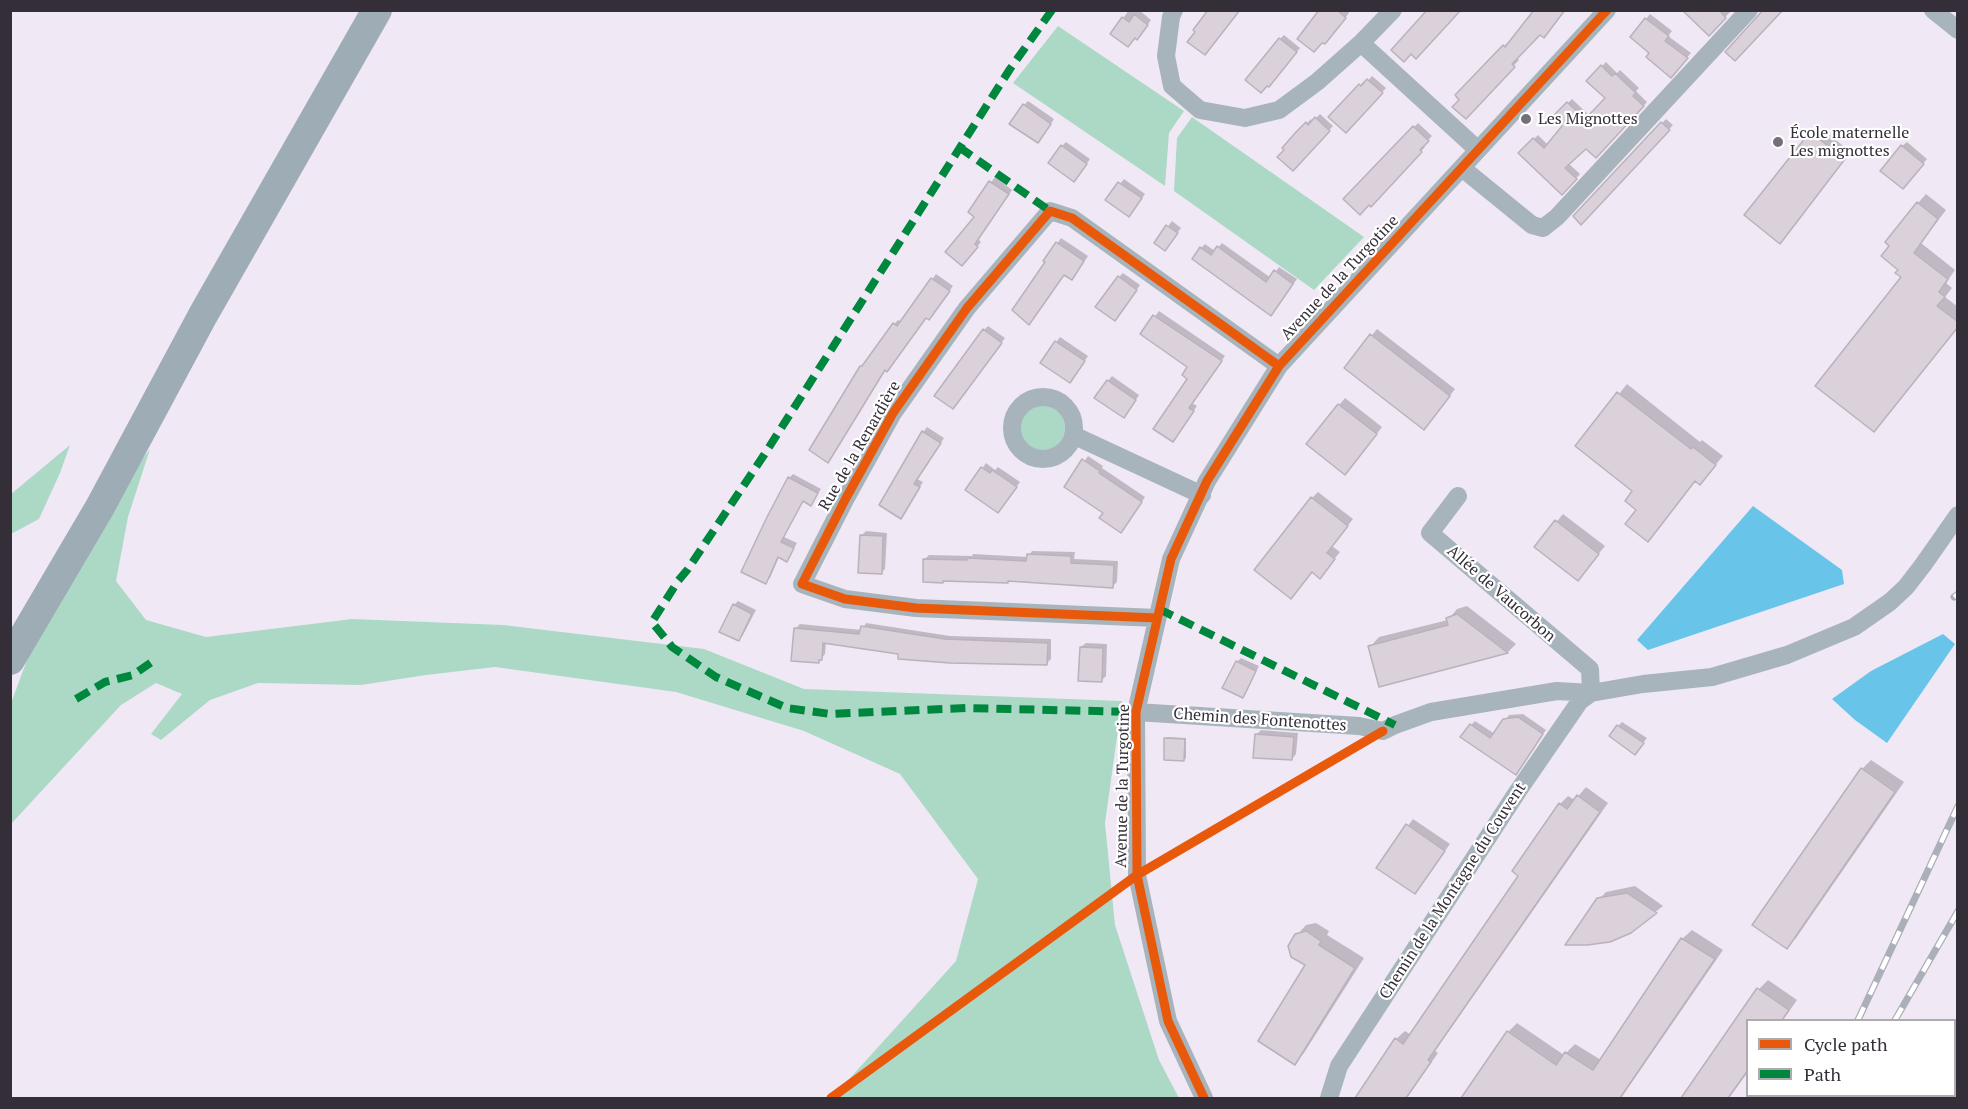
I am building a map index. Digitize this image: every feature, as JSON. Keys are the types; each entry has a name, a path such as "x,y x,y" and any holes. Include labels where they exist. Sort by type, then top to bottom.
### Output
{"main road":[{"path":"10,660 100,507 203,315 377,10"},
{"path":"10,625 83,499 203,315"}],"street":[{"path":"1174,10 1166,56 1172,87 1200,110 1245,118 1279,110 1317,82 1361,44 1393,10"},
{"name":"Avenue de la Turgotine","path":"1204,1098 1168,1021 1137,875 1136,712 1171,559 1207,482 1279,366 1607,10"},
{"path":"1462,168 1532,225 1543,228 1557,217 1749,10"},
{"path":"1933,10 1958,30"},
{"path":"1361,44 1478,150"},
{"name":"Rue de la Renardière","path":"1156,618 916,608 845,599 802,584 893,413 967,308 1050,211 1072,218 1279,366"},
{"path":"1073,435 1202,495"},
{"name":"Allée de Vaucorbon","path":"1458,496 1430,533 1590,669 1591,693"},
{"path":"1591,693 1643,684 1712,677 1787,655 1845,631 1875,614 1906,587 1958,515"},
{"name":"Chemin des Fontenottes","path":"1136,712 1359,726 1383,731 1431,712 1557,691 1591,693"},
{"name":"Chemin de la Montagne du Couvent","path":"1329,1098 1339,1066 1518,791 1580,701 1591,693"}],"green space":[{"path":"1058,26 1184,111 1169,133 1165,186 1013,83"},
{"path":"1192,117 1364,237 1314,290 1174,191 1177,138"},
{"path":"1042,405 1058,412 1065,428 1058,444 1042,451 1026,444 1019,428 1026,412"},
{"path":"70,445 39,519 11,534 11,494"},
{"path":"150,449 128,517 116,581 146,620 206,637 352,619 503,625 704,649 804,689 1122,701 1105,823 1115,925 1159,1060 1179,1098 832,1098 956,961 978,879 900,774 804,731 676,692 495,667 361,685 258,683 210,700 161,740 151,734 182,694 156,683 121,705 11,824 10,706 34,641 132,473"}],"water":[{"path":"1753,506 1842,570 1844,584 1648,650 1637,640"},
{"path":"1943,634 1955,644 1887,743 1855,720 1832,699 1871,671"}],"building":[{"path":"1208,10 1240,10 1205,55 1187,42"},
{"path":"1319,10 1337,10 1346,18 1325,44 1322,43 1314,52 1297,39"},
{"path":"1427,10 1461,10 1416,59 1411,54 1404,62 1391,50"},
{"path":"1534,10 1565,10 1544,38 1540,35 1512,64 1515,67 1466,119 1452,107 1459,100 1455,95 1503,45 1505,47"},
{"path":"1682,10 1719,10 1726,18 1709,36"},
{"path":"1763,10 1783,10 1735,61 1725,52"},
{"path":"1134,14 1148,25 1137,40 1135,38 1128,47 1110,34 1122,17 1129,22"},
{"path":"1645,18 1669,36 1665,41 1688,58 1671,78 1646,57 1649,53 1630,37"},
{"path":"1279,38 1297,52 1269,87 1267,86 1261,93 1245,80"},
{"path":"1601,65 1612,76 1615,73 1636,93 1633,96 1644,106 1596,158 1586,149 1565,168 1577,179 1562,195 1518,153 1533,138 1544,148 1562,126 1552,117 1567,102 1585,119 1605,98 1586,81"},
{"path":"1367,79 1383,93 1346,133 1328,117 1359,84 1361,86"},
{"path":"1023,104 1051,124 1038,143 1009,124"},
{"path":"1315,117 1330,131 1293,171 1277,157 1296,132 1306,122 1308,125"},
{"path":"1661,122 1670,130 1581,225 1573,216"},
{"path":"1413,126 1429,141 1420,150 1422,152 1371,207 1369,205 1360,215 1343,199"},
{"path":"1810,132 1845,159 1780,244 1744,215"},
{"path":"1061,145 1087,164 1074,182 1048,163"},
{"path":"1901,145 1924,164 1903,189 1880,171"},
{"path":"989,181 1009,194 975,244 978,247 962,266 945,252 974,217 968,212"},
{"path":"1118,182 1142,198 1129,217 1105,200"},
{"path":"1917,202 1938,219 1914,253 1948,279 1939,292 1945,297 1937,306 1958,322 1958,327 1874,432 1815,386 1901,277 1895,273 1898,270 1881,256 1889,246 1885,242"},
{"path":"1166,225 1178,233 1165,251 1154,243"},
{"path":"1056,242 1084,261 1072,280 1064,275 1029,325 1012,310"},
{"path":"1217,246 1266,282 1274,270 1293,284 1271,316 1192,259 1200,247 1211,255"},
{"path":"1118,276 1137,290 1115,321 1095,307"},
{"path":"931,278 950,291 929,320 926,318 887,372 885,370 828,463 809,450 860,366 893,323 897,326"},
{"path":"1153,315 1222,361 1189,408 1194,411 1173,442 1153,429 1187,379 1182,375 1187,367 1140,334"},
{"path":"983,329 1002,343 953,409 934,396"},
{"path":"1370,334 1450,396 1424,430 1344,368"},
{"path":"1055,341 1085,361 1070,383 1040,363"},
{"path":"1107,380 1136,400 1124,418 1094,398"},
{"path":"1617,392 1691,449 1693,447 1716,465 1700,485 1695,481 1648,542 1625,524 1636,510 1625,501 1632,491 1575,446"},
{"path":"1338,404 1377,434 1345,475 1306,444"},
{"path":"922,431 941,443 914,484 920,487 901,519 879,505"},
{"path":"1082,459 1142,502 1121,533 1099,518 1103,513 1064,487"},
{"path":"981,467 990,473 992,470 1017,487 998,513 965,490"},
{"path":"788,477 818,493 811,506 803,501 781,542 794,548 787,562 778,557 766,584 741,572"},
{"path":"1311,497 1348,526 1327,553 1335,559 1320,579 1312,572 1291,599 1254,570"},
{"path":"1555,520 1599,554 1578,581 1534,547"},
{"path":"860,535 883,536 882,574 858,573"},
{"path":"1027,554 1071,556 1071,563 1114,565 1113,588 1008,581 1008,583 923,582 923,559 967,560 968,558 1026,561"},
{"path":"733,604 752,614 739,641 719,632"},
{"path":"1457,614 1508,653 1379,687 1368,646 1448,625 1446,618"},
{"path":"861,626 945,639 1048,643 1047,665 950,663 898,659 898,654 823,643 822,660 819,660 819,663 791,661 794,628 859,634"},
{"path":"1080,647 1103,648 1102,682 1078,681"},
{"path":"1236,661 1256,671 1243,698 1222,688"},
{"path":"1518,717 1543,734 1516,775 1460,737 1470,724 1490,738 1503,719"},
{"path":"1617,725 1644,743 1635,755 1609,736"},
{"path":"1255,734 1294,737 1292,760 1253,758"},
{"path":"1164,738 1185,739 1184,761 1164,760"},
{"path":"1861,768 1895,792 1787,949 1752,925"},
{"path":"1577,795 1600,812 1428,1060 1431,1062 1406,1098 1355,1098 1395,1038 1403,1044 1518,876 1512,871 1559,803 1567,809"},
{"path":"1406,824 1445,851 1415,894 1376,868"},
{"path":"1627,893 1657,913 1631,933 1610,942 1565,945 1597,898"},
{"path":"1306,931 1321,941 1319,945 1355,968 1295,1065 1258,1041 1305,965 1291,957 1288,946 1295,934"},
{"path":"1681,938 1715,959 1620,1098 1461,1098 1507,1031 1556,1065 1565,1052 1593,1070"},
{"path":"1757,988 1789,1010 1783,1019 1746,1019 1746,1073 1728,1098 1681,1098"}],"railway":[{"path":"1954,597 1958,594"},
{"path":"1858,1019 1958,806"},
{"path":"1896,1019 1958,911"}],"marked path":[{"path":"1052,10 1010,69 764,455 652,622 672,647 716,677 787,708 830,714 967,708 1136,712"},
{"path":"959,147 1050,211"},
{"path":"1159,609 1395,725"},
{"path":"76,699 105,682 133,675 156,659"}],"cycle path":[{"path":"1204,1098 1168,1021 1137,875 1136,712 1171,559 1207,481 1279,366 1607,10"},
{"path":"1157,618 916,608 845,599 802,584 893,413 967,308 1050,211 1072,218 1279,366"},
{"path":"831,1098 1137,875 1383,731"}],"place":[{"name":"Les Mignottes","path":"1526,119"},
{"name":"École maternelle Les mignottes","path":"1778,142"}]}
